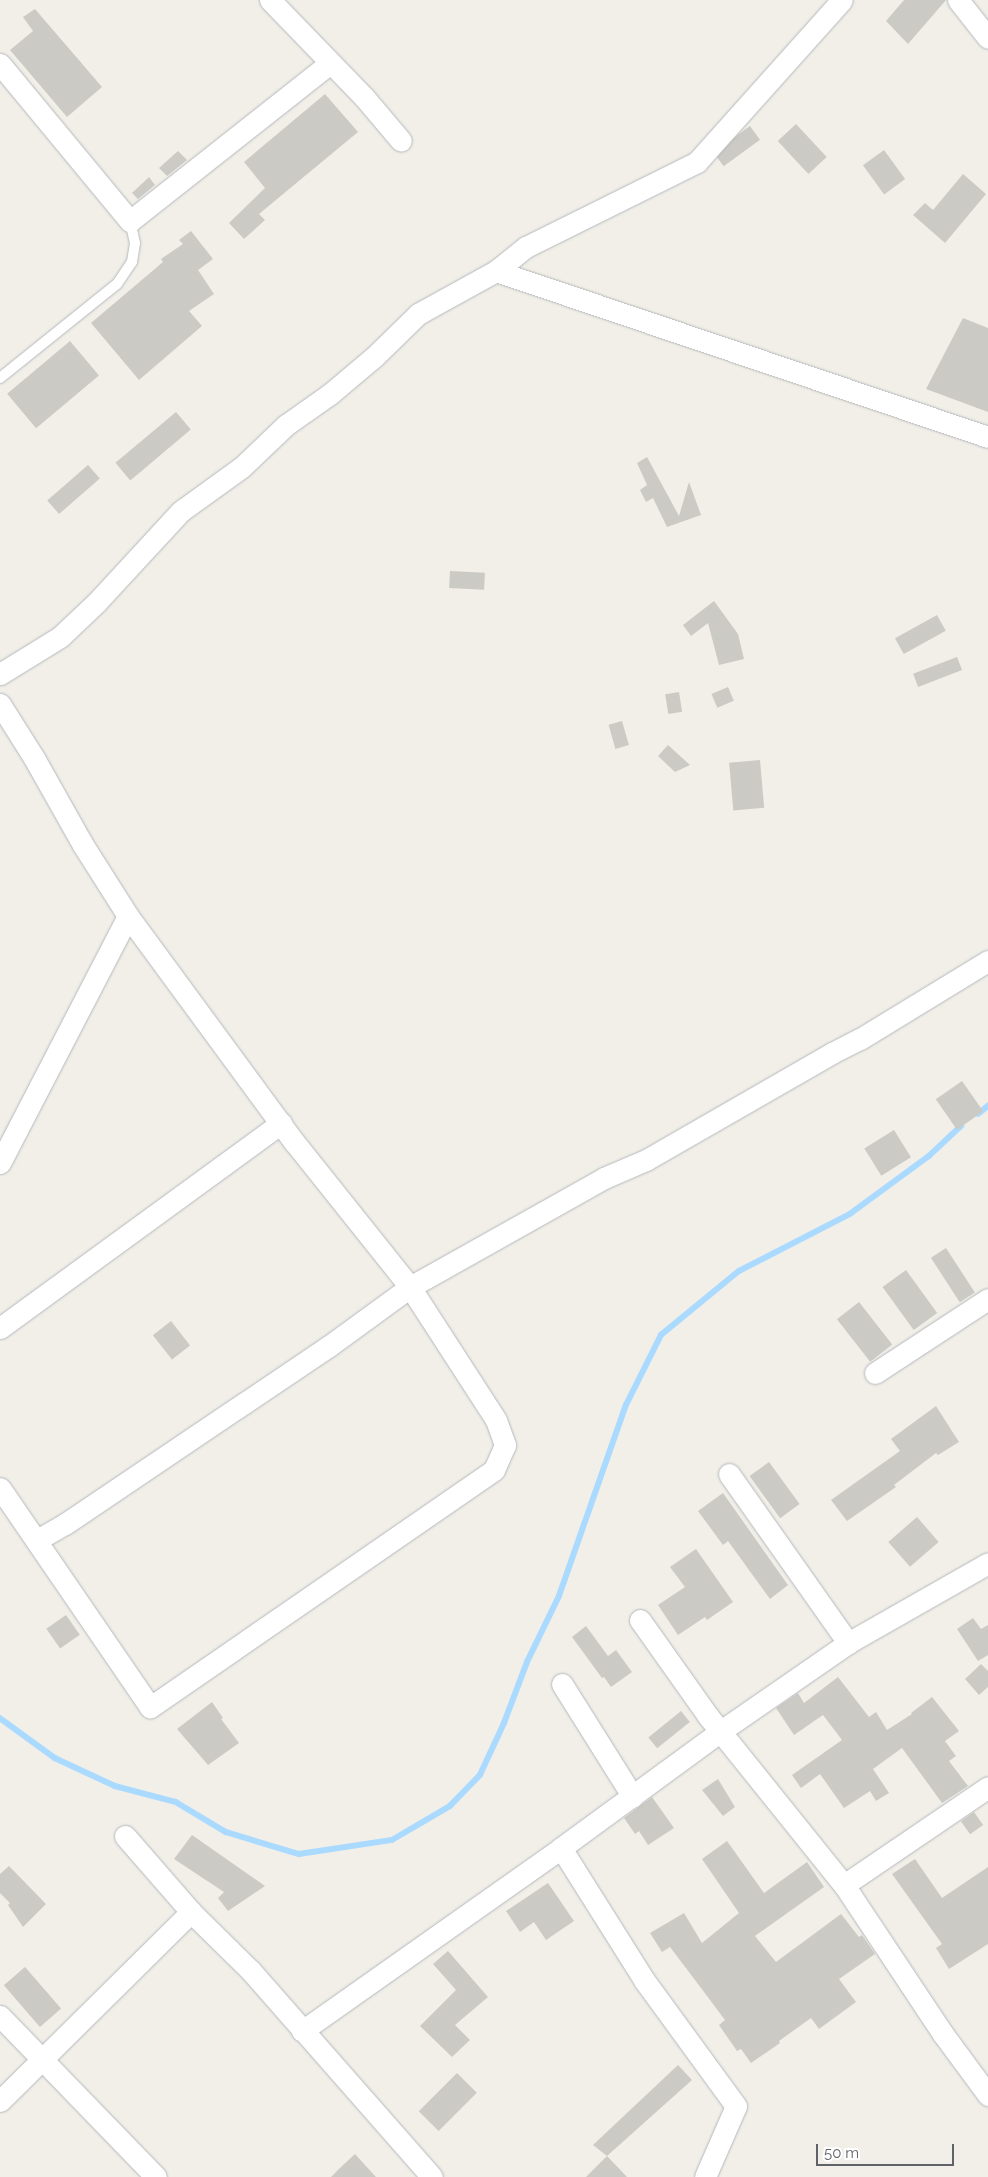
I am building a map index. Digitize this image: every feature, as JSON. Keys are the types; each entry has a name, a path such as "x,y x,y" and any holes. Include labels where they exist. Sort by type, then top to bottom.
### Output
{"street":[{"path":"270,0 364,97 401,142"},
{"path":"0,674 60,637 96,603 181,511 242,467 286,425 330,394 374,357 418,314 496,271 526,246 697,162 842,0"},
{"path":"958,0 988,38"},
{"path":"0,64 130,221 330,63"},
{"path":"496,271 988,437"},
{"path":"0,1488 150,1707 494,1470 505,1445 496,1420 410,1287 281,1123 128,916 83,845 39,766 1,707"},
{"path":"0,1163 128,916"},
{"path":"37,1540 65,1524 344,1336 410,1287 604,1178 646,1160 832,1053 860,1039 988,961"},
{"path":"0,1328 281,1123"},
{"path":"875,1373 988,1299"},
{"path":"729,1474 848,1643"},
{"path":"302,2031 334,2006 633,1797 720,1731 848,1643 988,1563"},
{"path":"640,1620 720,1731 844,1886 943,2034 988,2095"},
{"path":"562,1684 633,1797"},
{"path":"844,1886 988,1787"},
{"path":"124,1836 191,1912 250,1971 432,2177"},
{"path":"561,1848 644,1980 736,2106 705,2177"},
{"path":"0,2101 191,1912"},
{"path":"0,2016 156,2177"}],"lane":[{"path":"0,378 117,284 132,262 135,243 130,221"}],"building":[{"path":"904,0 946,0 908,44 886,21"},
{"path":"35,9 102,87 67,117 10,50 33,31 23,17"},
{"path":"325,94 358,132 259,214 265,220 244,239 229,223 265,188 244,162"},
{"path":"796,124 827,157 808,174 778,141"},
{"path":"750,126 760,140 724,166 714,152"},
{"path":"884,150 905,179 884,194 863,165"},
{"path":"178,151 187,160 167,176 159,168"},
{"path":"963,174 986,194 945,243 913,215 925,203 933,210"},
{"path":"149,177 155,185 138,199 132,193"},
{"path":"191,231 213,259 198,270 214,294 189,311 202,326 139,380 91,323 163,262 161,259 183,244 179,240"},
{"path":"963,318 988,328 988,412 926,389"},
{"path":"70,341 99,375 36,428 7,394"},
{"path":"176,412 191,430 130,480 115,463"},
{"path":"647,457 679,516 689,482 701,515 667,527 653,498 646,502 640,490 647,485 637,463"},
{"path":"88,465 100,479 59,514 47,500"},
{"path":"450,571 485,573 484,590 449,588"},
{"path":"714,601 738,634 744,659 719,665 708,623 691,636 683,625"},
{"path":"937,615 946,631 904,654 895,638"},
{"path":"957,657 962,670 918,687 913,674"},
{"path":"728,687 734,701 717,708 711,694"},
{"path":"679,692 682,712 668,714 665,694"},
{"path":"622,721 629,745 615,749 609,725"},
{"path":"668,745 690,765 675,772 658,756"},
{"path":"760,760 764,808 733,811 729,763"},
{"path":"962,1081 983,1111 957,1130 936,1099"},
{"path":"894,1130 911,1157 881,1176 864,1149"},
{"path":"946,1248 975,1292 960,1302 931,1258"},
{"path":"906,1270 937,1313 914,1330 883,1287"},
{"path":"859,1302 892,1345 870,1362 837,1319"},
{"path":"171,1321 190,1345 172,1360 153,1335"},
{"path":"936,1406 959,1442 938,1455 936,1453 894,1485 896,1487 847,1521 831,1500 900,1451 891,1439"},
{"path":"769,1462 800,1504 780,1518 750,1476"},
{"path":"723,1493 788,1585 770,1599 728,1541 723,1545 698,1511"},
{"path":"917,1517 939,1542 910,1567 888,1542"},
{"path":"696,1549 733,1602 707,1620 705,1617 678,1635 658,1605 685,1587 670,1567"},
{"path":"66,1615 80,1635 60,1648 46,1629"},
{"path":"973,1618 981,1629 988,1625 988,1655 978,1661 957,1629"},
{"path":"586,1626 608,1656 616,1650 632,1672 611,1687 604,1677 602,1678 572,1637"},
{"path":"981,1664 988,1671 988,1687 979,1695 965,1679"},
{"path":"838,1677 869,1717 876,1712 887,1730 912,1714 932,1697 959,1731 945,1741 956,1756 949,1761 968,1786 942,1803 902,1748 873,1769 889,1793 876,1801 870,1791 844,1808 820,1774 801,1788 792,1775 842,1740 823,1715 794,1735 776,1708 798,1693 804,1703"},
{"path":"212,1702 223,1718 221,1719 239,1743 208,1765 177,1729"},
{"path":"681,1711 690,1722 657,1748 648,1737"},
{"path":"718,1779 735,1807 723,1816 702,1790"},
{"path":"652,1797 674,1828 648,1845 639,1831 635,1834 624,1818"},
{"path":"974,1812 983,1825 970,1834 961,1821"},
{"path":"192,1835 265,1886 228,1911 218,1898 224,1892 174,1859"},
{"path":"727,1841 764,1893 807,1862 824,1887 755,1936 776,1962 841,1914 859,1937 862,1935 875,1954 839,1979 856,2002 819,2029 811,2018 751,2063 741,2049 737,2051 719,2025 725,2020 670,1947 662,1952 650,1933 684,1913 702,1943 739,1913 702,1859"},
{"path":"915,1859 942,1898 988,1867 988,1944 949,1969 936,1948 942,1944 892,1874"},
{"path":"9,1866 46,1904 23,1927 8,1905 10,1903 0,1893 0,1874"},
{"path":"548,1883 574,1921 546,1940 534,1922 520,1932 506,1911"},
{"path":"448,1951 488,1997 455,2025 470,2040 452,2057 420,2026 456,1990 433,1964"},
{"path":"25,1967 61,2009 40,2027 4,1985"},
{"path":"678,2065 692,2080 607,2156 593,2145"},
{"path":"457,2073 477,2093 439,2131 419,2111"},
{"path":"355,2154 376,2177 331,2177 342,2166"},
{"path":"607,2156 627,2177 586,2177"}],"waterway":[{"path":"978,1114 988,1106"},
{"path":"0,1718 55,1758 115,1786 176,1802 226,1832 299,1854 392,1840 450,1806 480,1775 504,1723 527,1662 559,1596 626,1405 661,1335 739,1271 850,1214 929,1156 961,1126"}]}
